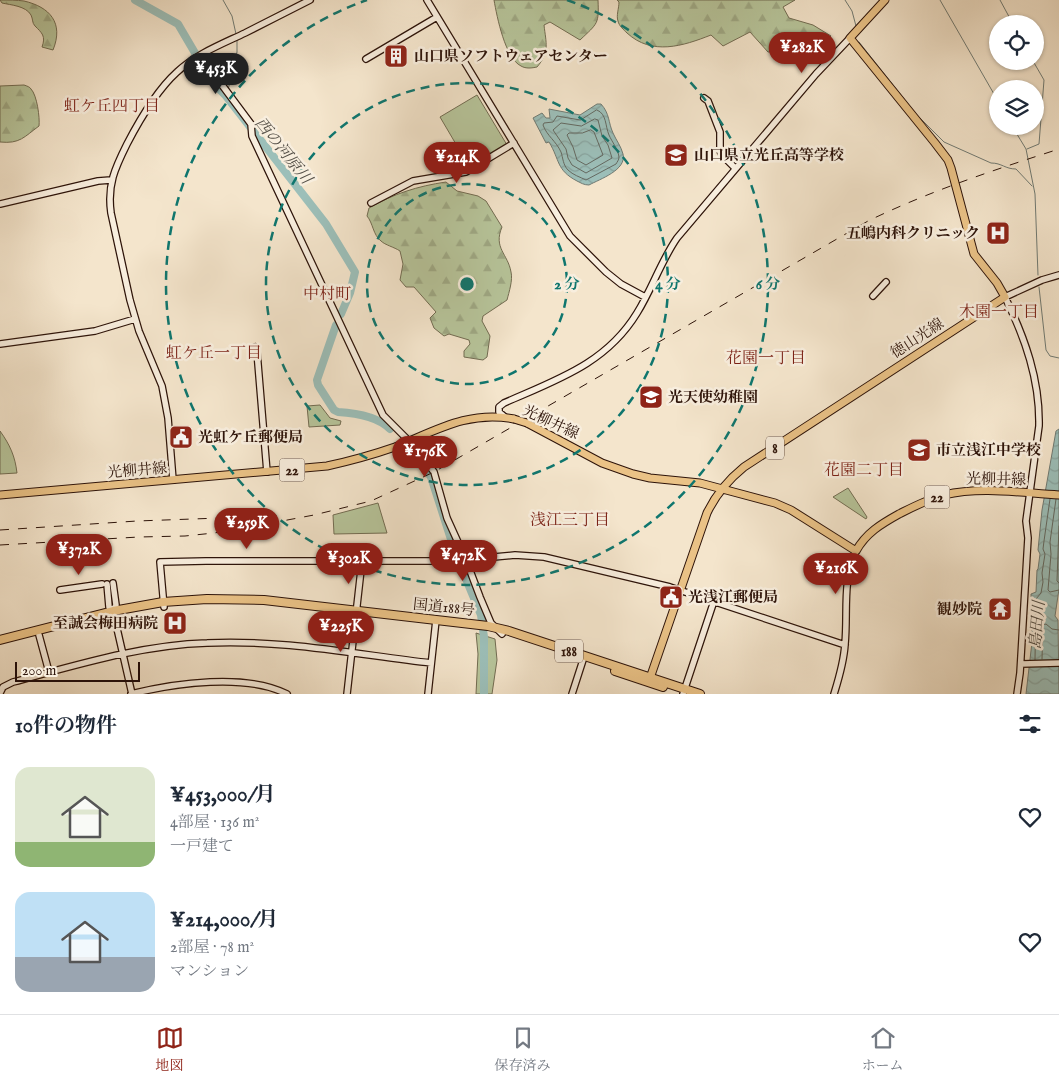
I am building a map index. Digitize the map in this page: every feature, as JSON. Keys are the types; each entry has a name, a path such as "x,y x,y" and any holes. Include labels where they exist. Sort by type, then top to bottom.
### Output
{"highway":[{"name":"国道188号","path":"0,640 114,613 164,605 240,603 356,613 509,631 684,693 700,694"},
{"name":"国道188号","path":"0,645 114,613"},
{"name":"国道188号","path":"491,629 650,680"}],"main road":[{"path":"885,0 850,38 948,160 974,254 997,283 1005,297"},
{"name":"徳山光線","path":"650,680 706,513 734,475 1005,297"},
{"name":"光柳井線","path":"0,495 327,466 373,455 452,422 484,417 505,417 527,423 616,469 650,478 700,483 775,503 792,510 856,551 860,542 876,528 931,499 945,494 976,491 1059,495"}],"street":[{"path":"173,480 168,418 162,386 135,319 130,300 111,213 111,180 133,132 155,98 176,72 202,54 310,0"},
{"path":"427,0 570,236 606,272 621,284 646,297"},
{"path":"366,60 437,17"},
{"path":"505,417 499,412 499,407 504,402 580,369 601,355 618,339 629,326 646,297 677,238 816,74 850,38"},
{"path":"202,54 234,103 251,124 252,136 383,415 423,456 434,472 461,561 480,597 491,629"},
{"path":"704,98 708,101 720,132 720,151 736,168"},
{"path":"371,203 413,181 466,172 514,143"},
{"path":"0,204 111,180"},
{"path":"1018,694 1023,664 1028,538 1026,521 1033,493 1039,426 1037,384 1022,335 1005,297 1042,280 1059,275"},
{"path":"873,296 886,282"},
{"path":"0,344 95,332 135,319"},
{"path":"255,347 257,352 267,472"},
{"path":"834,694 846,645 846,588 851,562 856,551"},
{"path":"164,605 160,562 461,561 515,555 544,557 680,590 846,645"},
{"path":"347,694 362,561"},
{"path":"60,590 107,583 109,607 114,613 132,694 166,686 211,682 263,686 274,688 287,694"},
{"path":"684,693 714,601"},
{"path":"428,694 436,622"},
{"path":"39,635 49,672"},
{"path":"0,694 3,687 7,684 122,653 216,642 279,645 431,663"},
{"path":"572,694 583,660"},
{"path":"1023,664 1059,663"}],"green space":[{"path":"0,0 24,1 41,7 48,12 56,24 57,32 53,50 42,47 43,35 34,25 29,12 18,6 2,3"},
{"path":"494,0 598,0 598,14 594,26 580,40 550,22 544,25 546,47 544,57 537,67 525,68 515,62 510,55 500,26"},
{"path":"617,0 795,0 783,7 789,18 813,25 831,36 801,66 787,51 768,52 750,32 723,46 711,35 690,43 657,47 637,40 622,28 617,19 619,2"},
{"path":"24,85 31,88 35,96 39,126 17,141 0,142 0,86"},
{"path":"477,95 507,145 470,168 440,117"},
{"path":"446,182 457,191 478,196 486,201 502,227 499,240 509,266 511,282 507,300 483,316 482,321 490,336 487,357 483,360 464,357 464,351 470,344 469,340 449,334 444,336 434,328 430,318 436,312 414,287 406,287 400,280 403,264 400,251 385,244 378,238 367,216 369,208 387,199 416,188"},
{"path":"320,405 330,418 341,421 340,425 309,427 307,406"},
{"path":"0,431 12,451 17,473 0,474"},
{"path":"848,488 867,517 866,519 833,497"},
{"path":"378,503 387,533 334,534 333,515"},
{"path":"476,633 495,639 497,660 492,694 476,694 478,654"}],"water":[{"path":"597,104 601,104 606,111 613,133 622,151 623,160 621,165 612,173 587,185 565,173 549,142 546,143 533,118 542,113 546,118 550,118 549,109 580,115"},
{"name":"島田川","path":"1059,429 1059,589 1055,616 1058,620 1059,694 1026,694 1032,642 1031,594 1036,592 1042,510 1056,431"}],"waterway":[{"name":"西の河原川","path":"135,0 178,24 212,82 226,96 326,224 355,272 350,293 341,314"},
{"path":"223,0 232,16 236,34"},
{"path":"845,0 852,11 856,26"},
{"path":"940,0 989,85"},
{"path":"1000,0 1008,15"},
{"path":"228,90 237,52 237,40"},
{"path":"859,42 916,114 944,142 991,163 1016,169 1032,186"},
{"path":"1027,149 1039,144 1044,80 1038,70"},
{"path":"1017,135 1026,149 1035,194 1038,275"},
{"path":"1039,287 1046,350 1050,356 1059,358"},
{"name":"西の河原川","path":"336,325 317,380 318,385 334,410 373,418 390,429"},
{"name":"西の河原川","path":"412,454 422,463 431,477 456,555 481,615 484,637 484,694"}],"railway":[{"path":"0,545 214,533 314,515 371,501 434,472 868,221 891,210 986,173 1059,149"},
{"path":"0,530 137,521 276,516"}],"place":[{"name":"山口県ソフトウェアセンター","path":"396,56"},
{"name":"山口県立光丘高等学校","path":"676,155"},
{"name":"五嶋内科クリニック","path":"998,233"},
{"name":"光天使幼稚園","path":"651,397"},
{"name":"光虹ケ丘郵便局","path":"181,437"},
{"name":"市立浅江中学校","path":"919,450"},
{"name":"光浅江郵便局","path":"671,597"},
{"name":"観妙院","path":"1000,609"},
{"name":"至誠会梅田病院","path":"175,623"}],"district":[{"name":"虹ケ丘四丁目","path":"112,105"},
{"name":"中村町","path":"327,293"},
{"name":"木園一丁目","path":"999,311"},
{"name":"虹ケ丘一丁目","path":"214,352"},
{"name":"花園一丁目","path":"766,357"},
{"name":"花園二丁目","path":"864,469"},
{"name":"浅江三丁目","path":"570,519"}]}
